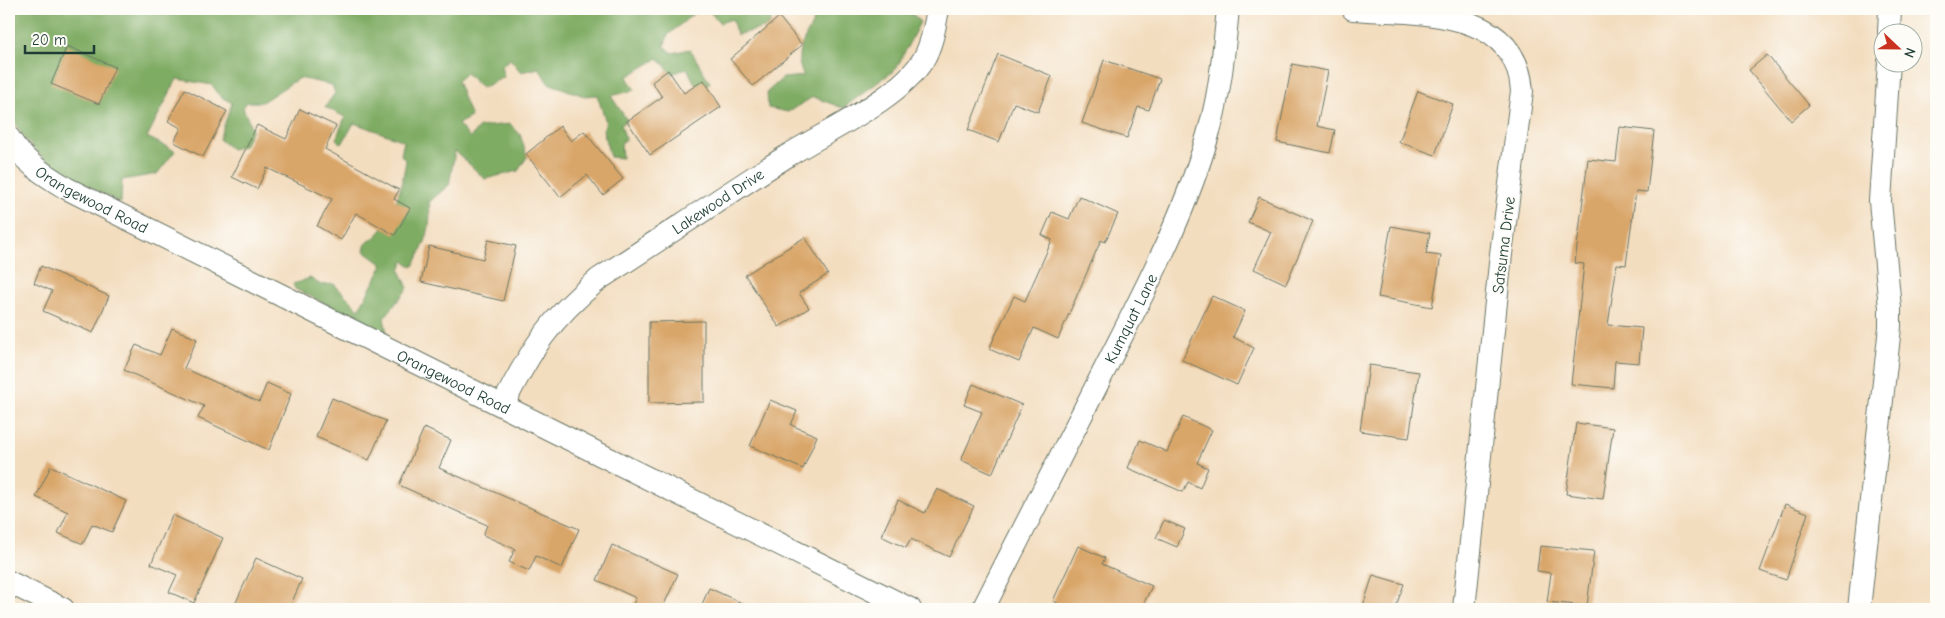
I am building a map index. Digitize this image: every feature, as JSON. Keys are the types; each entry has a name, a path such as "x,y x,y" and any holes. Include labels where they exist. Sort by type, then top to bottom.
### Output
{"street":[{"name":"Lakewood Drive","path":"503,405 524,362 544,332 575,299 593,284 784,157 880,100 902,83 922,60 935,28 938,9"},
{"name":"Kumquat Lane","path":"983,609 1130,319 1172,232 1191,187 1211,124 1219,85 1228,9"},
{"name":"Satsuma Drive","path":"1352,9 1426,15 1471,23 1488,30 1502,41 1515,59 1521,75 1522,91 1501,254 1464,609"},
{"path":"1889,22 1890,9"},
{"path":"1859,609 1890,327 1890,308 1880,201 1888,72"},
{"name":"Orangewood Road","path":"9,138 17,150 38,171 66,188 910,609"},
{"path":"9,582 64,609"}],"green space":[{"path":"9,9 699,9 668,35 664,46 673,53 690,49 710,83 696,86 687,68 672,74 658,58 627,77 635,90 611,96 627,120 621,125 626,140 621,143 622,158 610,157 603,130 606,122 597,95 584,96 548,83 539,68 521,72 510,59 501,67 504,77 482,88 466,73 457,81 471,117 458,124 470,138 479,127 510,124 520,134 527,157 518,171 485,179 455,151 449,185 429,202 429,228 421,250 413,267 404,261 400,270 408,288 384,318 387,333 295,289 293,284 310,278 321,285 334,284 359,309 383,265 364,251 366,243 383,228 398,196 406,161 401,155 404,141 354,123 342,144 336,139 345,117 325,107 335,93 332,85 299,78 262,102 246,102 243,108 252,129 244,146 231,149 219,139 232,103 221,97 212,85 177,79 147,137 175,151 157,174 122,180 121,203 87,186 54,166 39,154 16,125 9,107"},
{"path":"707,9 778,9 767,27 737,35 732,19 720,23"},
{"path":"807,9 820,9 823,11 825,9 908,9 920,22 896,69 843,108 813,97 788,112 768,108 767,92 783,78 804,76 799,61 799,54 803,41 814,21"}],"building":[{"path":"779,17 802,45 753,86 730,59"},
{"path":"67,46 115,67 99,104 51,84"},
{"path":"998,54 1052,76 1038,112 1014,103 999,142 968,130"},
{"path":"1767,55 1809,105 1791,121 1749,70"},
{"path":"1104,60 1160,79 1149,110 1138,107 1127,138 1082,123"},
{"path":"1292,64 1328,71 1317,126 1335,130 1330,153 1277,142"},
{"path":"668,70 684,93 704,80 721,107 650,155 627,121 662,97 652,82"},
{"path":"185,89 227,111 203,157 174,142 181,128 168,121"},
{"path":"1418,91 1453,104 1435,155 1399,142"},
{"path":"300,109 336,126 325,149 399,190 394,199 410,208 395,235 356,213 341,240 317,226 332,199 267,168 257,189 232,177 257,125 286,139"},
{"path":"560,126 571,141 584,131 623,179 603,195 587,175 560,197 526,154"},
{"path":"1620,127 1654,131 1647,192 1636,191 1626,265 1617,264 1608,325 1642,328 1639,363 1615,361 1613,388 1571,384 1584,264 1575,263 1588,159 1616,162"},
{"path":"1079,196 1118,214 1105,242 1101,240 1058,339 1034,328 1019,362 989,349 1014,296 1025,301 1052,240 1042,235 1052,212 1069,219"},
{"path":"1259,197 1313,221 1286,284 1254,269 1271,232 1248,222"},
{"path":"1391,226 1430,233 1426,254 1441,256 1432,307 1378,297"},
{"path":"805,237 828,274 799,293 809,308 779,327 745,275"},
{"path":"488,240 516,246 503,301 421,282 429,246 483,259"},
{"path":"41,266 109,296 93,333 43,311 52,291 34,283"},
{"path":"1212,296 1245,311 1233,337 1254,348 1237,385 1182,360"},
{"path":"704,321 704,402 649,403 649,322"},
{"path":"172,328 197,339 184,368 259,402 267,383 291,394 269,450 198,418 204,406 124,370 136,345 160,355"},
{"path":"1369,365 1419,372 1409,438 1360,431"},
{"path":"973,384 1022,405 992,474 961,460 982,412 964,405"},
{"path":"332,398 386,421 369,460 316,437"},
{"path":"770,400 797,411 791,425 817,436 803,469 750,446"},
{"path":"1183,417 1212,430 1197,463 1208,468 1200,488 1188,482 1183,492 1128,468 1140,440 1167,452"},
{"path":"1576,423 1613,428 1603,499 1566,494"},
{"path":"424,428 451,440 439,468 579,529 562,568 536,556 529,571 509,562 515,549 483,535 487,525 399,485"},
{"path":"51,466 126,501 112,532 92,524 83,544 58,533 68,512 36,497"},
{"path":"937,489 974,506 949,557 911,539 906,548 881,536 898,500 925,513"},
{"path":"1785,504 1808,513 1786,580 1760,571"},
{"path":"172,515 223,538 194,603 169,592 177,575 151,564"},
{"path":"1164,520 1185,529 1177,547 1156,538"},
{"path":"612,545 678,574 662,609 631,609 636,598 597,580"},
{"path":"1078,546 1105,558 1102,564 1152,586 1141,609 1071,609 1053,601"},
{"path":"1540,546 1594,551 1587,606 1547,602 1551,573 1537,571"},
{"path":"256,558 302,579 289,609 233,609"},
{"path":"1373,575 1404,584 1395,609 1362,609"},
{"path":"709,588 755,609 700,609"}]}
